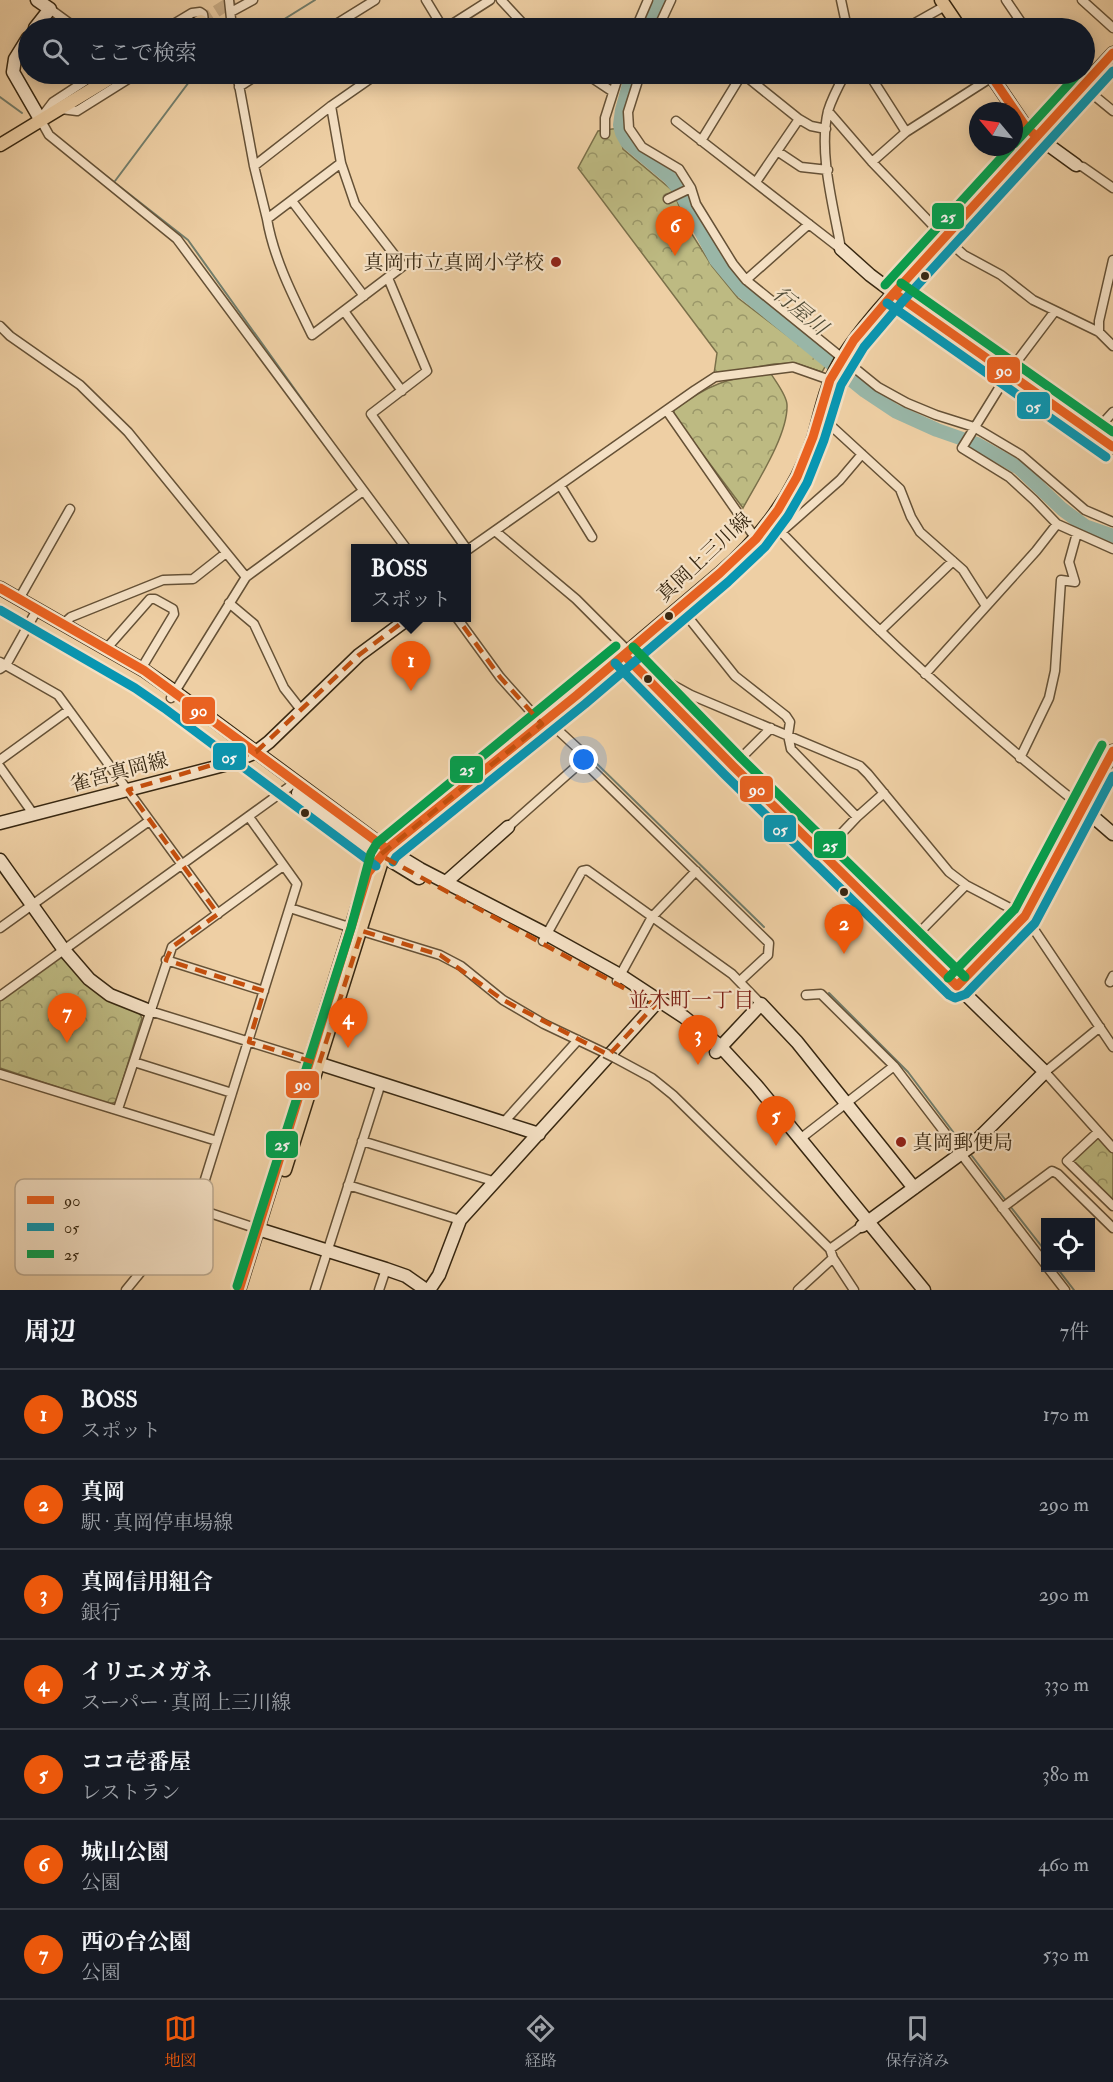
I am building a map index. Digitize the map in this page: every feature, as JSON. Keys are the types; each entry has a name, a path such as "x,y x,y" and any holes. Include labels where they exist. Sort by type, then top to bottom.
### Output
{"main road":[{"path":"943,3 953,18"},
{"path":"0,145 101,84"},
{"path":"997,84 1026,127 1036,136"},
{"name":"真岡上三川線","path":"385,853 545,722 735,560 756,539 778,510 797,477 836,368 854,340 1036,136"},
{"path":"894,293 1113,447"},
{"path":"239,1290 262,1230 357,929 385,853"},
{"path":"248,1290 262,1230"}],"street":[{"path":"37,0 62,18"},
{"path":"229,0 231,18"},
{"path":"231,12 253,0"},
{"path":"346,18 375,0"},
{"path":"426,0 438,18"},
{"path":"460,18 490,0"},
{"path":"501,0 518,18"},
{"path":"640,18 648,0"},
{"path":"663,18 671,0"},
{"path":"841,0 845,18"},
{"path":"1006,0 1018,18"},
{"path":"1082,0 1113,28"},
{"path":"921,18 943,3"},
{"path":"43,18 50,9"},
{"path":"184,18 197,12 202,14 202,18"},
{"path":"1095,72 1113,53"},
{"path":"18,54 13,72 18,81"},
{"path":"20,84 49,135 177,239 401,544"},
{"path":"40,119 53,102 81,84"},
{"path":"60,109 76,111 120,84"},
{"path":"239,84 254,166 275,252 312,335 404,266 355,204 341,163 331,106"},
{"path":"239,87 244,84"},
{"path":"254,166 363,84"},
{"path":"601,84 613,92"},
{"path":"605,134 605,118 616,84"},
{"path":"636,84 628,112 629,128 642,147 679,169 691,188 696,204 733,264 746,280 836,368"},
{"path":"701,141 736,84"},
{"path":"755,84 799,119 811,126 826,129"},
{"path":"840,84 828,111 826,129 828,170 841,249"},
{"path":"875,84 906,132"},
{"path":"872,162 906,132 978,84"},
{"path":"1080,84 1113,111"},
{"path":"1082,86 1036,136 1113,188"},
{"path":"828,111 872,162 945,238 969,259 1001,275 1033,300 1099,332 1113,346"},
{"path":"756,182 799,119"},
{"path":"676,121 894,293"},
{"path":"777,151 801,166 828,170"},
{"path":"267,219 341,163"},
{"path":"668,199 691,188"},
{"path":"292,201 364,296"},
{"path":"746,280 809,224"},
{"path":"1099,332 1099,321 1113,260"},
{"path":"388,278 426,371 371,414 462,544"},
{"path":"344,311 402,391"},
{"path":"1054,311 1009,372 962,447 1009,477 1057,524 1113,549"},
{"path":"0,326 10,336 80,384 128,432 246,577"},
{"path":"471,547 694,390 716,378 793,367 836,368 862,375 894,397 973,428 1021,455 1085,510 1113,522"},
{"path":"667,411 756,539"},
{"path":"1094,433 1113,411"},
{"path":"818,420 828,423 900,489 911,517 920,532 963,570 986,606"},
{"path":"862,454 840,480 781,532 841,594 925,674 1020,758 1113,834"},
{"path":"560,485 592,537"},
{"path":"173,695 246,577 363,491"},
{"path":"19,599 70,509"},
{"path":"925,674 1036,551 1057,524"},
{"path":"495,531 590,612 624,647 624,655 634,666 1045,1072 1113,1148"},
{"path":"1020,758 1049,698 1055,671 1061,580 1075,582 1069,561 1077,533"},
{"path":"63,624 71,617 163,580 193,579 226,553"},
{"path":"880,631 953,561"},
{"path":"0,588 141,669 385,853 446,882 657,1002 718,1050 756,1085 915,1290"},
{"path":"0,596 173,695"},
{"path":"106,649 150,599 155,598 173,609 174,614 141,669"},
{"path":"229,603 254,624 284,688 302,711"},
{"path":"680,607 735,676 786,716 790,722 788,735 791,750 857,817"},
{"path":"34,615 2,665 58,695 218,914"},
{"path":"252,754 302,711 359,655 404,622"},
{"path":"446,882 587,757 545,722 500,677 460,622"},
{"path":"634,666 692,695 860,766 949,872 966,885 1025,916 1113,1047"},
{"path":"0,760 69,710"},
{"path":"733,766 771,728"},
{"path":"957,986 1025,916 1113,751"},
{"path":"252,754 289,787 426,881 544,938"},
{"name":"雀宮真岡線","path":"0,823 228,764 252,754"},
{"path":"583,761 769,943 768,955 741,981"},
{"path":"0,767 34,815"},
{"path":"0,996 289,787"},
{"path":"822,854 857,817 884,793"},
{"path":"205,1179 297,884 249,817"},
{"path":"0,928 149,820"},
{"path":"0,860 64,950 88,979 121,1000 539,1134"},
{"path":"118,1110 172,947 283,866"},
{"path":"544,938 582,871 587,870 741,981 781,1023 914,1188"},
{"path":"618,978 652,917 696,871"},
{"path":"911,941 966,885"},
{"path":"290,908 440,955 461,966 503,1000 652,1078 673,1095 831,1254 854,1290"},
{"path":"166,960 264,990"},
{"path":"806,995 821,994 894,1066 962,1154 1006,1205 1041,1257"},
{"path":"213,1214 406,1276 427,1290 440,1275 460,1220 657,1002"},
{"path":"718,1050 761,1004"},
{"path":"798,1290 831,1254 865,1224 962,1154 1045,1072 1100,1027"},
{"path":"504,1122 578,1040"},
{"path":"718,1050 924,1290"},
{"path":"134,1062 232,1093"},
{"path":"800,1139 894,1066"},
{"path":"0,1074 217,1141"},
{"path":"315,1290 381,1083"},
{"path":"1098,1132 1067,1161 1113,1206"},
{"path":"362,1141 495,1182"},
{"path":"1006,1205 1052,1171 1058,1174 1113,1228"},
{"path":"348,1185 460,1220"},
{"path":"379,1290 386,1269"},
{"path":"1052,1272 1065,1290"},
{"path":"126,1290 139,1275"}],"highlighted area":[{"path":"440,594 500,677 542,724 380,855 655,1005 609,1055 503,1000 440,955 362,931 319,1064 249,1042 264,991 166,960 172,947 218,914 128,790 256,752 359,655"}],"green space":[{"path":"619,128 623,149 673,191 688,228 712,266 738,298 826,365 822,372 795,363 774,364 714,374 717,353 578,168 598,131"},
{"path":"770,372 785,397 786,417 771,458 743,508 674,416 674,410 698,394 719,384"},
{"path":"60,954 85,982 114,1002 138,1011 142,1018 116,1102 109,1104 0,1068 0,999"},
{"path":"1098,1132 1113,1148 1113,1204 1067,1161"}],"waterway":[{"path":"286,18 315,0"},
{"name":"行屋川","path":"653,18 661,0"},
{"path":"649,2 657,9"},
{"path":"115,181 188,84"},
{"name":"行屋川","path":"629,84 622,110 620,125 622,133 627,142 669,177 678,188 716,260 741,290 865,391 895,411 937,430 977,444 1019,468 1062,509 1085,526 1113,536"},
{"path":"0,97 22,113"},
{"path":"96,168 188,240 326,433"},
{"path":"593,760 764,927"},
{"path":"829,993 908,1072 963,1145"},
{"path":"972,1156 1007,1202"},
{"path":"1010,1206 1041,1246"},
{"path":"1060,1272 1074,1290"}],"tunnel":[{"path":"206,18 234,0"}],"transit line":[{"name":"90","path":"1095,73 1113,53"},
{"name":"05","path":"393,862 396,857 585,704 728,582 765,547 788,516 807,483 824,440 841,385 864,347 903,301 1113,71"},
{"name":"90","path":"997,84 1026,127 1036,136"},
{"name":"25","path":"1023,134 1069,84"},
{"name":"90","path":"239,1290 368,873 387,849 577,695 720,573 756,539 778,510 797,477 813,437 830,380 854,340 1085,84"},
{"name":"25","path":"885,285 1003,156"},
{"name":"25","path":"901,283 1113,432"},
{"name":"90","path":"894,293 1113,447"},
{"name":"05","path":"887,303 1106,457"},
{"name":"90","path":"0,588 145,671 387,849"},
{"name":"05","path":"0,610 135,688 376,866"},
{"name":"25","path":"237,1286 351,928 371,853 377,843 616,646"},
{"name":"25","path":"633,647 741,758 965,977"},
{"name":"90","path":"624,655 733,766 957,986 1025,916 1113,751"},
{"name":"05","path":"615,663 725,775 949,995 955,998 966,994 1035,923 1113,776"},
{"name":"25","path":"948,978 1015,909 1102,745"}],"place":[{"name":"城山公園","path":"675,256"},
{"name":"真岡市立真岡小学校","path":"556,262"},
{"name":"BOSS","path":"411,691"},
{"name":"真岡","path":"844,954"},
{"name":"西の台公園","path":"67,1043"},
{"name":"イリエメガネ","path":"348,1048"},
{"name":"真岡信用組合","path":"698,1065"},
{"name":"真岡郵便局","path":"901,1142"},
{"name":"ココ壱番屋","path":"776,1146"}],"district":[{"name":"並木町一丁目","path":"691,1000"}]}
